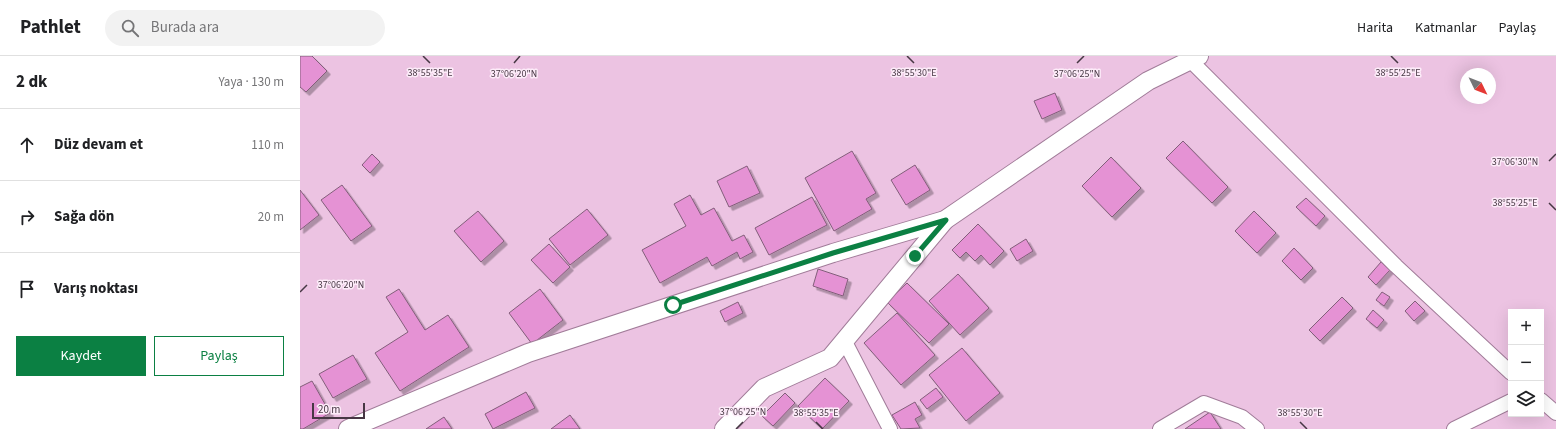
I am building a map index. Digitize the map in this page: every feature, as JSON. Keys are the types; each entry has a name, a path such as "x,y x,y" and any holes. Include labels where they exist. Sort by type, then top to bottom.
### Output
{"street":[{"path":"724,429 764,388 830,358 946,220 1148,82 1192,58 1396,266 1508,370"},
{"path":"348,429 528,353 833,253 946,220"},
{"path":"844,340 890,429"},
{"path":"1454,429 1508,402"},
{"path":"1160,429 1204,403 1242,417 1257,429"},
{"path":"1544,403 1556,413"}],"building":[{"path":"300,56 312,56 327,71 306,92 300,87"},
{"path":"1055,93 1062,110 1042,119 1034,101"},
{"path":"1183,141 1228,187 1212,203 1166,158"},
{"path":"852,151 876,193 866,199 872,209 834,231 805,178"},
{"path":"372,154 380,162 370,173 362,165"},
{"path":"1111,157 1141,188 1112,217 1082,186"},
{"path":"915,165 930,190 906,205 891,180"},
{"path":"747,166 760,193 729,207 717,181"},
{"path":"342,185 372,226 351,241 321,200"},
{"path":"300,190 319,215 300,230"},
{"path":"690,195 701,215 714,208 732,241 744,235 753,252 740,259 737,252 712,266 707,257 660,283 642,250 686,226 674,204"},
{"path":"812,197 827,225 769,255 755,228"},
{"path":"1306,198 1325,216 1316,226 1296,207"},
{"path":"587,209 608,235 570,265 549,239"},
{"path":"478,211 504,241 481,262 454,231"},
{"path":"1254,211 1276,233 1257,253 1235,231"},
{"path":"978,224 1004,251 990,265 981,255 975,261 966,252 960,258 952,250"},
{"path":"1026,239 1033,251 1017,261 1010,249"},
{"path":"549,244 570,267 553,283 531,260"},
{"path":"1294,248 1313,268 1301,280 1282,261"},
{"path":"1381,262 1390,270 1376,285 1368,277"},
{"path":"818,269 848,279 843,296 813,286"},
{"path":"958,274 989,308 960,335 929,301"},
{"path":"907,283 949,324 929,343 887,302"},
{"path":"399,289 425,330 448,315 469,347 400,391 375,353 408,332 386,297"},
{"path":"540,289 563,320 532,344 509,313"},
{"path":"1382,292 1390,297 1384,306 1376,300"},
{"path":"1342,297 1353,308 1320,341 1309,330"},
{"path":"1415,301 1425,311 1414,321 1405,311"},
{"path":"738,302 743,313 725,322 720,311"},
{"path":"1373,310 1384,320 1377,328 1366,319"},
{"path":"897,313 935,355 901,385 864,343"},
{"path":"962,348 1000,393 966,421 929,375"},
{"path":"353,355 367,379 333,398 319,374"},
{"path":"825,378 849,401 822,429 798,406"},
{"path":"312,381 330,413 303,429 300,429 300,387"},
{"path":"936,388 943,397 927,409 920,400"},
{"path":"526,392 535,408 493,429 485,414"},
{"path":"785,393 795,403 773,426 762,416"},
{"path":"915,402 922,415 915,419 920,428 901,429 892,415"},
{"path":"1210,412 1221,429 1185,429"},
{"path":"570,415 580,429 551,429"},
{"path":"444,417 452,429 426,429"}],"route":[{"path":"673,305 833,253 946,220 915,256"}]}
